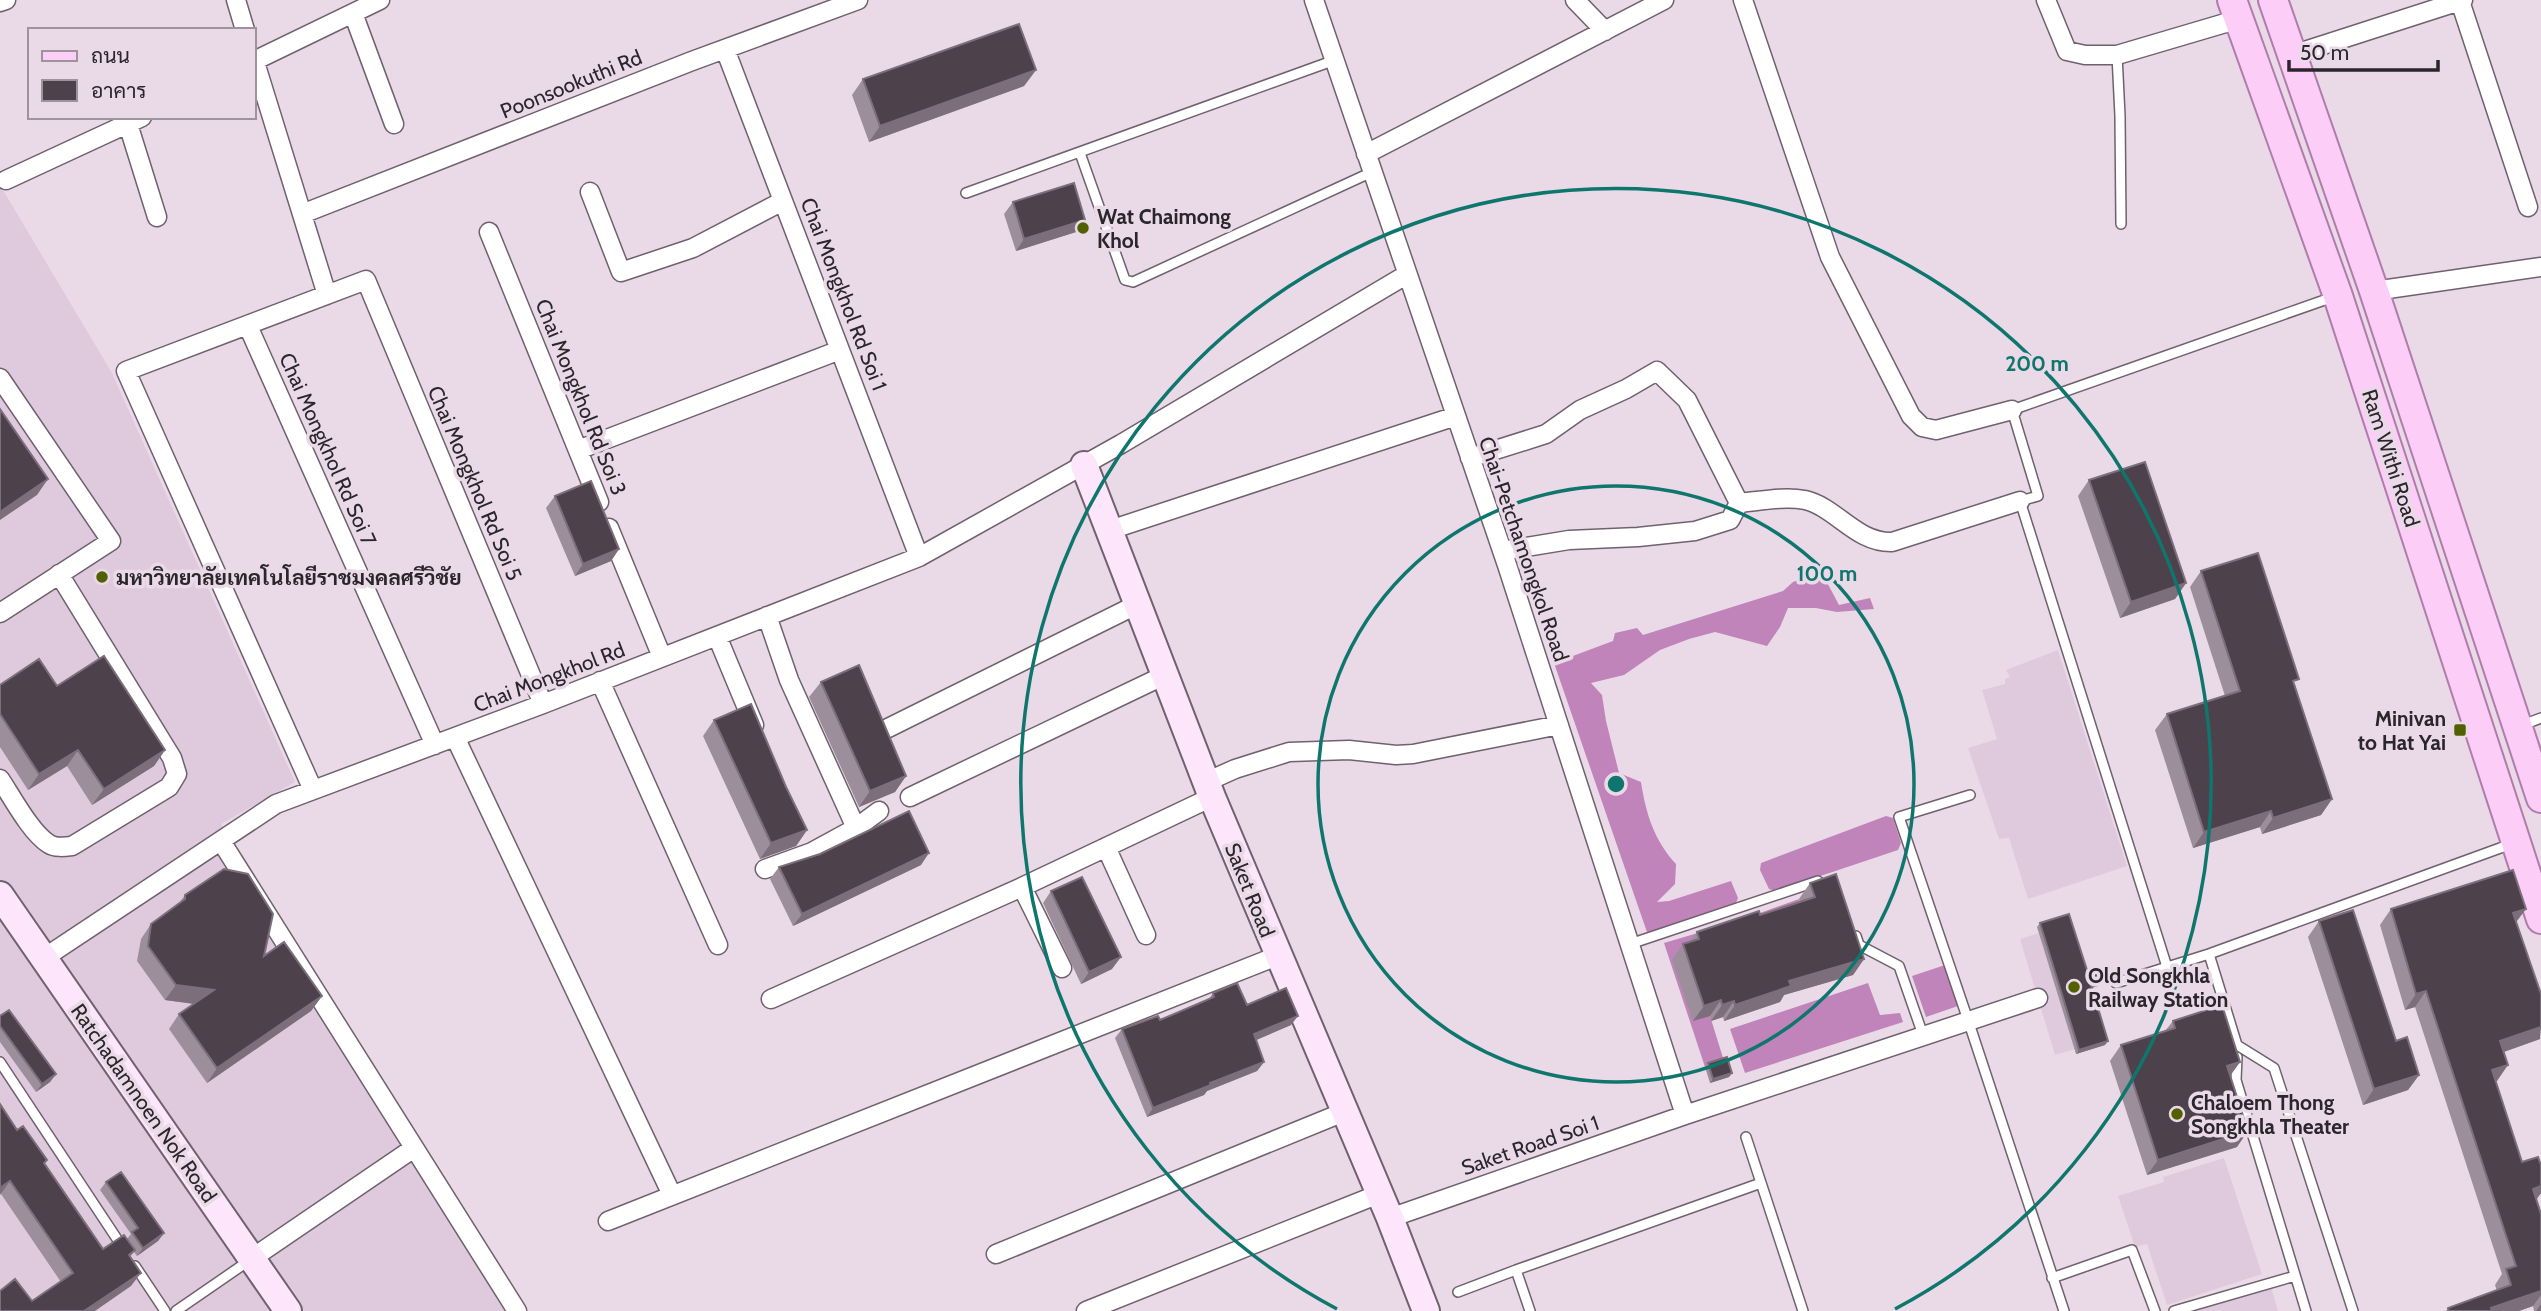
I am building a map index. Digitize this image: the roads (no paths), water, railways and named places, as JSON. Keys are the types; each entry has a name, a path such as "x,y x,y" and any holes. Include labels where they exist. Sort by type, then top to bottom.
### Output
{"main road":[{"name":"Ram Withi Road","path":"2273,0 2529,722 2541,798"},
{"name":"Ram Withi Road","path":"2235,10 2338,296 2541,919"}],"street":[{"path":"0,2 6,0"},
{"path":"236,0 244,28"},
{"path":"256,60 380,0"},
{"name":"Poonsookuthi Rd","path":"302,215 725,48 858,0"},
{"name":"Chai-Petchamongkol Road","path":"1314,0 1502,551 1685,1115"},
{"path":"1575,0 1605,32"},
{"path":"1366,154 1664,0"},
{"path":"1743,0 1830,257 1910,416 1922,427 1936,430 2012,410"},
{"path":"2046,0 2067,51 2085,55 2117,55 2235,10"},
{"path":"2292,55 2462,0 2528,207"},
{"path":"353,13 394,124"},
{"name":"Chai Mongkhol Rd Soi 1","path":"725,48 919,557"},
{"path":"256,67 327,295 126,371 313,790"},
{"path":"6,180 135,121 157,217"},
{"path":"590,192 621,272 693,248 783,201"},
{"name":"Chai Mongkhol Rd Soi 3","path":"489,232 662,657"},
{"path":"2374,291 2541,267"},
{"name":"Chai Mongkhol Rd","path":"44,958 276,804 543,704 919,557 1084,465 1406,275"},
{"name":"Chai Mongkhol Rd Soi 5","path":"327,295 366,280 543,704"},
{"name":"Chai Mongkhol Rd Soi 7","path":"248,326 435,745"},
{"path":"578,450 840,350"},
{"path":"1470,458 1546,434 1580,410 1657,371 1688,400 1739,503"},
{"path":"0,378 111,541 0,612"},
{"path":"1110,530 1455,416"},
{"name":"Saket Road","path":"1084,465 1209,790 1426,1311"},
{"path":"1739,503 1786,498 1807,500 1868,538 1892,542 2020,501"},
{"path":"1502,551 1569,540 1695,531 1730,520 1739,503"},
{"path":"0,779 33,827 48,844 57,847 72,846 169,787 177,774 172,758 59,574"},
{"path":"882,731 1138,604"},
{"path":"767,616 789,680 856,828"},
{"path":"717,636 759,737"},
{"path":"910,797 1165,675"},
{"path":"600,681 718,945"},
{"path":"771,999 1106,847 1261,760 1289,752 1349,750 1413,754 1559,724"},
{"path":"455,737 672,1195"},
{"path":"765,869 812,852 856,828 879,811"},
{"path":"801,831 812,852"},
{"path":"221,841 517,1311"},
{"path":"1106,847 1146,935"},
{"path":"1022,887 1062,968"},
{"name":"Ratchadamnoen Nok Road","path":"0,896 288,1311"},
{"path":"608,1221 1277,956"},
{"name":"Saket Road Soi 1","path":"1088,1310 1384,1206 1685,1115 2038,998"},
{"path":"996,1254 1345,1112"},
{"path":"251,1259 414,1148"}],"lane":[{"path":"2117,55 2121,224"},
{"path":"966,193 1335,60"},
{"path":"1080,153 1125,280 1133,282 1372,172"},
{"path":"2167,967 2020,501 2038,496 2012,410 2338,296"},
{"path":"1970,795 1899,817 2064,1311"},
{"path":"2116,983 2209,954 2515,843"},
{"path":"1630,944 1833,876"},
{"path":"1851,922 1859,945 1899,965 1923,1035"},
{"path":"2209,954 2238,1045 2236,1080 2306,1311"},
{"path":"2238,1045 2274,1068 2353,1311"},
{"path":"0,1062 165,1311"},
{"path":"1745,1137 1803,1311"},
{"path":"1458,1292 1761,1183"},
{"path":"2052,1278 2132,1250 2155,1311"},
{"path":"176,1311 251,1259"},
{"path":"1516,1270 1530,1311"},
{"path":"2174,1311 2295,1276"}],"place":[{"name":"Wat Chaimong Khol","path":"1083,228"},
{"name":"มหาวิทยาลัยเทคโนโลยีราชมงคลศรีวิชัย","path":"102,577"},
{"name":"Minivan to Hat Yai","path":"2460,730"},
{"name":"Old Songkhla Railway Station","path":"2074,987"},
{"name":"Chaloem Thong Songkhla Theater","path":"2177,1114"}]}
